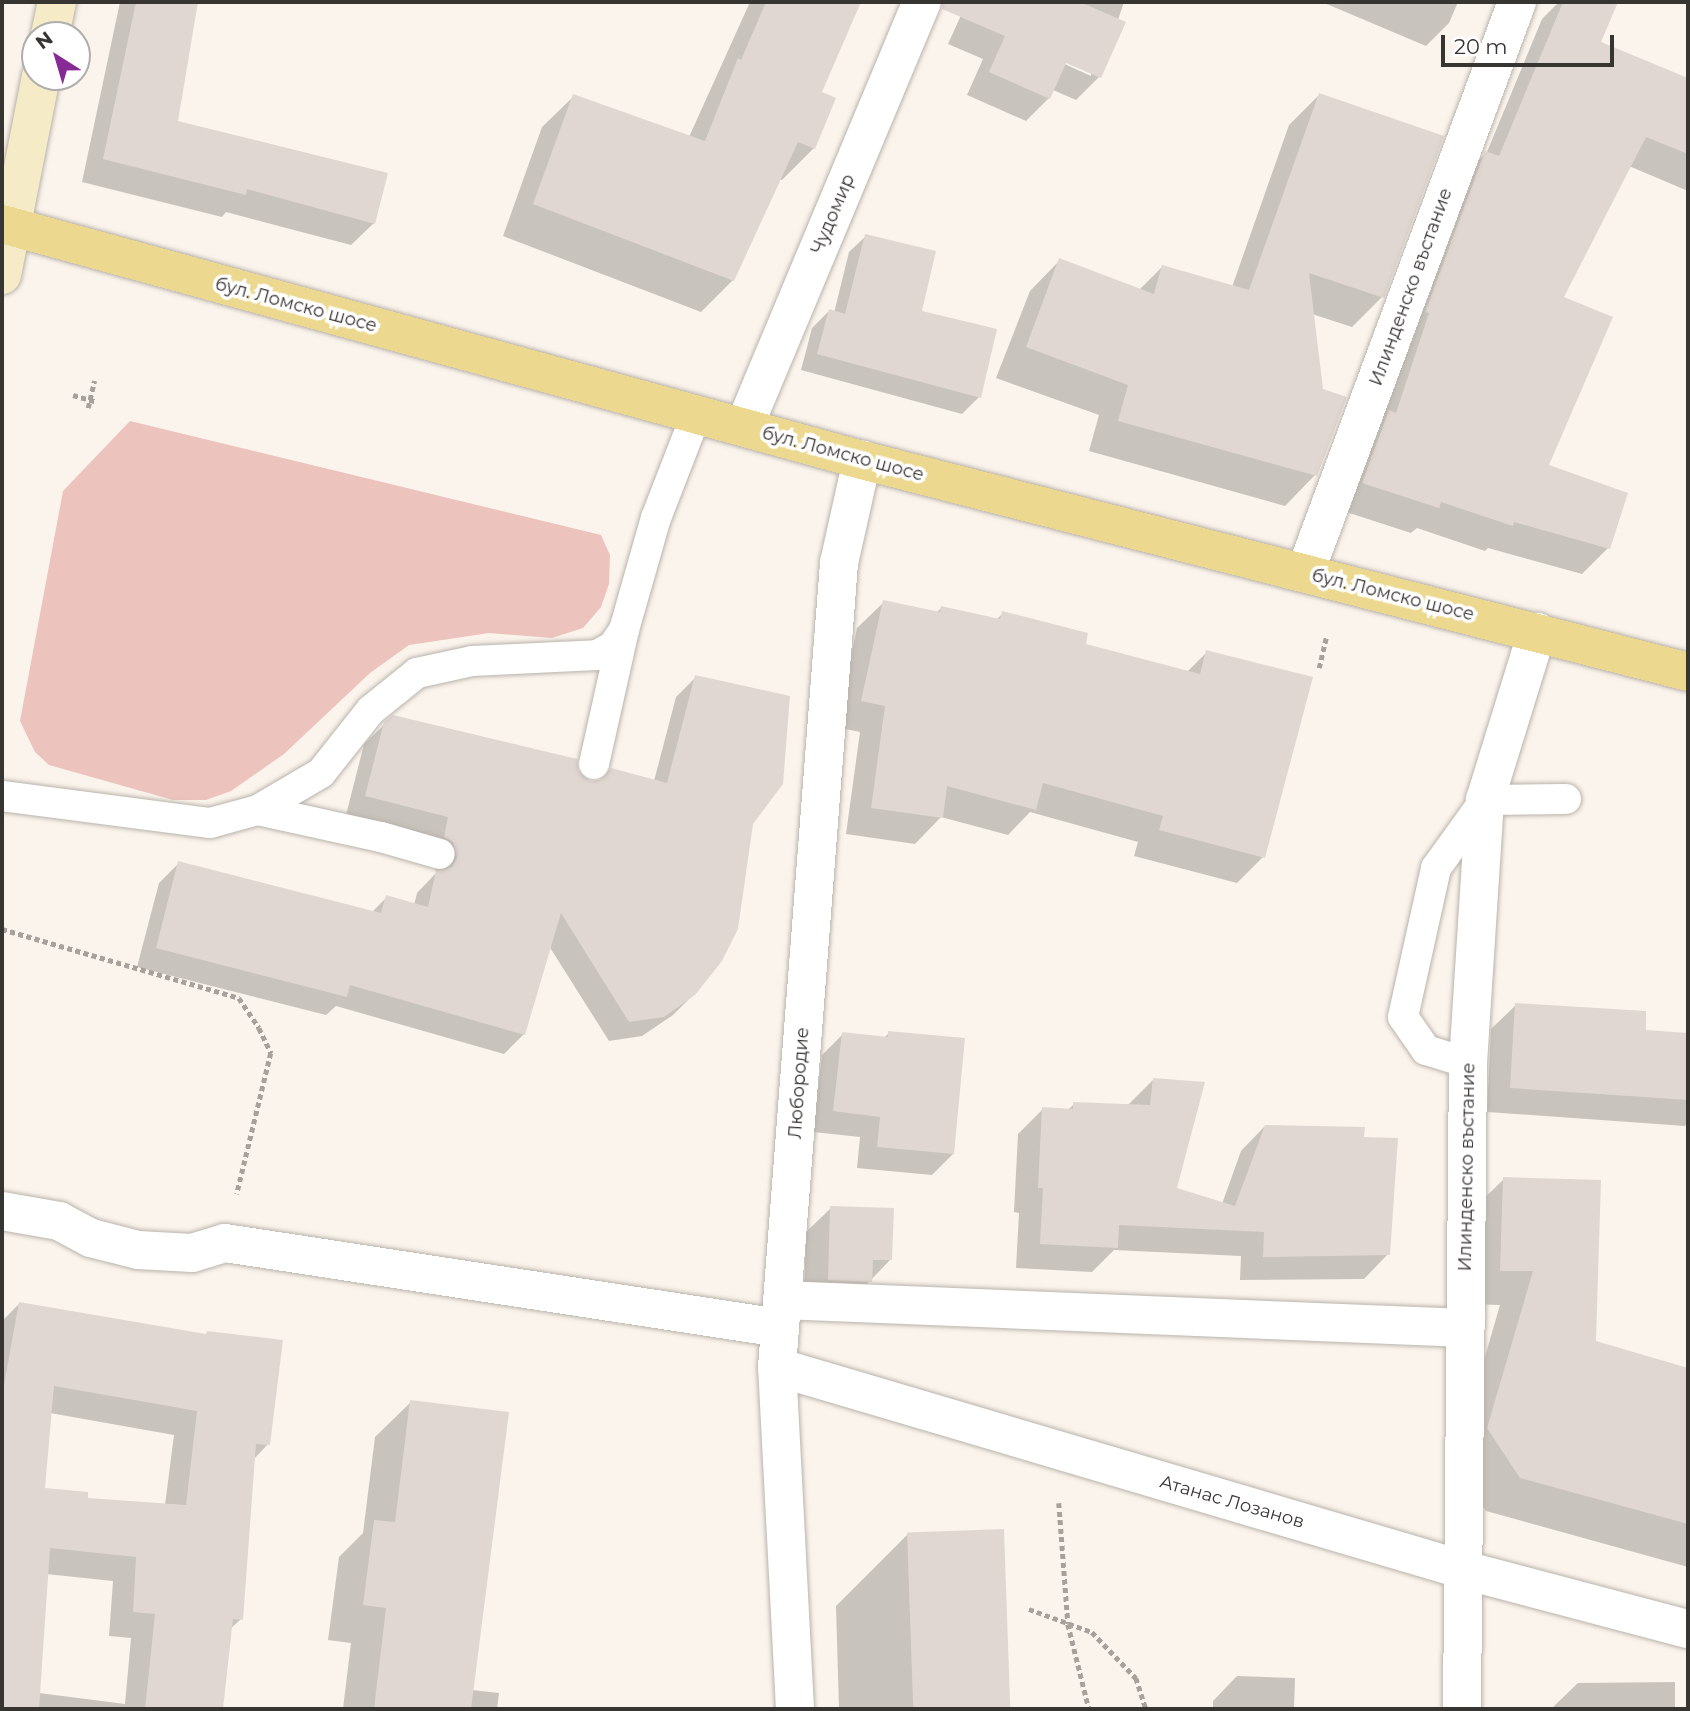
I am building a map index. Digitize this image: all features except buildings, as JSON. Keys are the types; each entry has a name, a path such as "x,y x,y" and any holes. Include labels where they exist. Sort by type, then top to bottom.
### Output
{"main road":[{"name":"бул. Ломско шосе","path":"6,225 862,460 1688,672"}],"street":[{"path":"53,21 57,2"},
{"name":"Чудомир","path":"744,427 922,2"},
{"name":"Илинденско въстание","path":"1305,573 1517,2"},
{"path":"2,275 6,225 38,91"},
{"name":"Любородие","path":"794,1709 777,1367 839,563 862,460"},
{"name":"Илинденско въстание","path":"1462,1709 1468,1063 1485,800 1537,632"},
{"path":"2,1211 59,1221 91,1238 138,1250 192,1253 225,1243 781,1314 1465,1328"},
{"name":"Атанас Лозанов","path":"777,1367 1464,1570 1688,1629"}],"lane":[{"path":"594,764 624,630 656,518 696,415"},
{"path":"2,796 209,823 258,810 321,773 371,710 418,673 472,661 597,654 613,646 624,630"},
{"path":"1468,1063 1426,1050 1403,1017 1436,868 1485,800 1566,799"},
{"path":"258,810 381,837 440,854"}],"path":[{"path":"88,408 94,382"},
{"path":"73,395 97,402"},
{"path":"1319,668 1326,638"},
{"path":"2,929 239,998 260,1028 271,1053 225,1243"},
{"path":"1055,1449 1068,1624 1089,1709"},
{"path":"1028,1609 1092,1632 1136,1678 1146,1709"}],"shaded area":[{"path":"130,421 601,535 610,555 609,584 601,607 583,628 552,638 489,633 409,645 370,673 284,754 231,791 206,800 173,800 49,765 35,752 20,721 63,491"}]}
